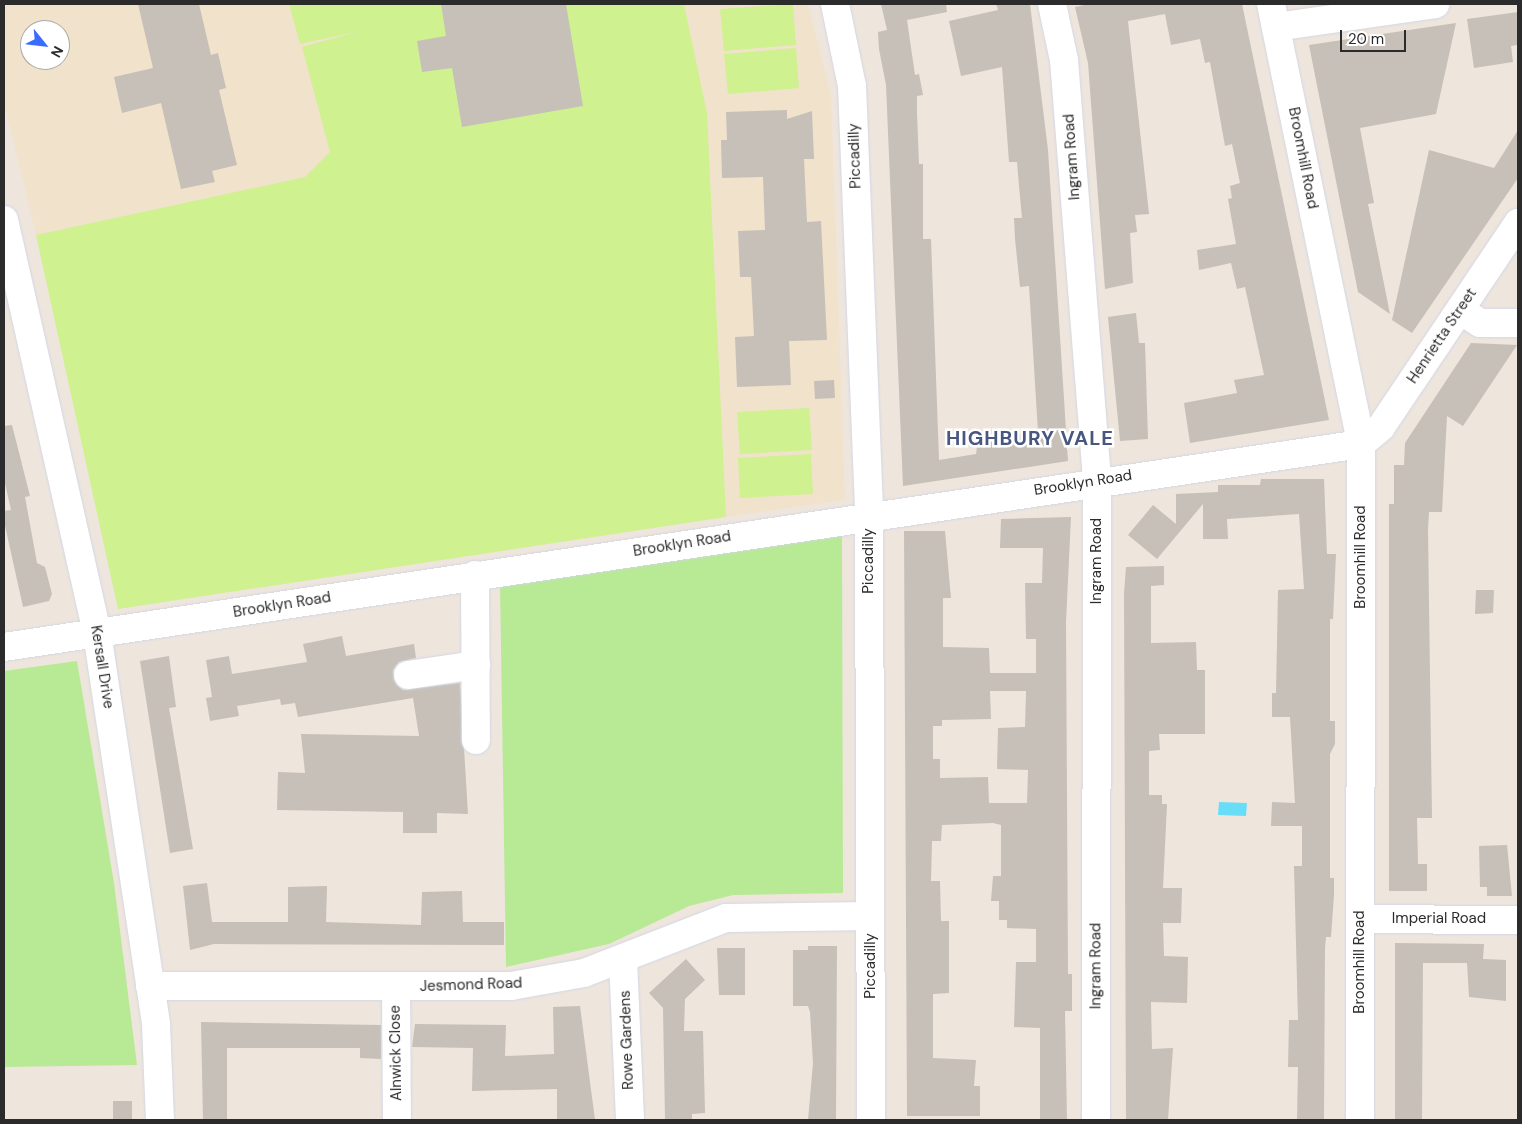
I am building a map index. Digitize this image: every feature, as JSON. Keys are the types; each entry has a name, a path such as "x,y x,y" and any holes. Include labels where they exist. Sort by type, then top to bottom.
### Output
{"street":[{"name":"Piccadilly","path":"835,4 852,86 869,516 872,1120"},
{"name":"Ingram Road","path":"1052,4 1064,60 1097,481 1096,1120"},
{"path":"1274,16 1435,4"},
{"name":"Broomhill Road","path":"1274,16 1361,444 1360,1120"},
{"name":"Kersall Drive","path":"4,220 98,633 150,986 160,1120"},
{"name":"Henrietta Street","path":"1361,444 1381,427 1518,223"},
{"path":"1460,310 1480,323 1518,323"},
{"name":"Brooklyn Road","path":"4,647 1097,481 1361,444"},
{"path":"476,576 476,740"},
{"path":"408,675 476,665"},
{"name":"Jesmond Road","path":"150,986 511,986 584,973 726,918 870,916"},
{"name":"Imperial Road","path":"1360,919 1518,920"},
{"name":"Rowe Gardens","path":"624,959 630,1120"},
{"name":"Alnwick Close","path":"396,986 397,1120"}],"shaded area":[{"path":"4,4 352,4 387,136 330,152 305,177 36,235 4,102"},
{"path":"684,4 808,4 831,95 845,500 726,517 707,113"}],"green space":[{"path":"289,4 684,4 707,113 726,517 118,609 36,235 305,177 330,152 302,47 359,31 300,44"},
{"path":"793,4 796,45 724,51 720,9"},
{"path":"796,48 799,88 728,94 724,54"},
{"path":"809,408 812,450 740,454 737,412"},
{"path":"811,454 813,494 740,498 738,458"},
{"path":"842,536 843,893 733,895 689,906 609,944 506,967 500,584"},
{"path":"77,661 114,883 137,1065 4,1067 4,671"}],"water":[{"path":"1219,802 1247,803 1246,816 1218,815"}],"building":[{"path":"138,4 199,4 211,55 218,53 226,88 219,90 237,165 212,171 215,182 181,189 161,103 122,113 114,77 153,68"},
{"path":"441,4 566,4 583,106 462,127 452,68 422,72 417,41 446,36"},
{"path":"881,4 946,4 947,12 907,20 915,75 919,74 923,95 917,96 919,164 923,164 923,239 931,239 939,460 976,454 978,439 1038,432 1029,286 1020,287 1015,239 1014,218 1022,218 1017,162 1009,162 1002,67 961,76 949,21 998,10 996,4 1030,4 1048,150 1068,461 903,486 886,85 879,49 878,32 887,30"},
{"path":"1089,4 1242,4 1329,420 1190,443 1184,403 1237,393 1234,380 1264,375 1245,287 1237,289 1231,263 1199,270 1197,250 1236,244 1228,199 1232,198 1230,186 1240,183 1232,144 1225,146 1210,62 1205,63 1200,39 1171,45 1165,14 1128,21 1149,214 1135,215 1137,232 1130,233 1133,283 1105,289 1088,63 1075,7"},
{"path":"1518,12 1517,45 1511,46 1513,62 1474,68 1467,19"},
{"path":"1456,23 1436,114 1360,128 1374,203 1368,204 1390,314 1358,292 1309,45"},
{"path":"787,110 787,119 812,111 814,159 804,159 807,222 821,221 827,340 789,341 791,385 737,387 735,337 754,336 751,277 740,277 738,231 765,230 763,177 722,178 721,140 727,140 726,112"},
{"path":"1518,130 1518,178 1412,333 1392,320 1429,150 1494,168"},
{"path":"1136,313 1139,343 1145,343 1148,439 1120,441 1108,317"},
{"path":"1471,343 1517,345 1463,426 1447,416 1442,512 1429,512 1428,530 1432,818 1417,818 1418,864 1427,864 1427,891 1389,891 1389,504 1394,504 1394,465 1404,465 1405,443"},
{"path":"834,380 835,398 815,399 814,381"},
{"path":"12,425 30,496 25,497 37,563 45,567 52,594 49,601 23,607 4,521 4,511 11,510 4,479 4,426"},
{"path":"1261,479 1324,479 1327,554 1336,554 1333,619 1330,619 1330,721 1335,721 1335,744 1330,754 1330,878 1334,878 1334,895 1331,937 1326,937 1325,948 1324,1120 1297,1120 1298,1067 1288,1067 1289,1020 1298,1020 1294,866 1302,866 1302,826 1271,826 1272,802 1295,803 1290,717 1272,717 1272,693 1276,693 1278,590 1304,589 1299,514 1227,519 1228,539 1203,539 1203,504 1157,559 1128,535 1153,505 1176,524 1176,494 1218,492 1218,485 1260,485"},
{"path":"1071,517 1066,622 1068,974 1072,974 1072,1011 1065,1011 1067,1120 1040,1120 1040,1028 1014,1027 1016,962 1036,962 1036,929 1007,928 1007,920 999,920 999,901 991,901 993,876 1001,876 1001,825 993,823 942,825 941,841 932,841 931,881 940,881 941,921 949,921 949,993 933,994 933,1058 976,1060 974,1086 980,1086 980,1116 907,1116 904,531 945,531 951,598 943,598 943,647 989,648 990,673 1036,673 1036,639 1026,639 1025,583 1042,583 1043,548 1000,548 1001,519","holes":["990,691 1026,691 1025,727 998,728 997,769 1028,770 1027,803 989,803 988,777 940,778 940,759 933,759 933,726 942,726 942,720 991,719"]},
{"path":"1164,566 1164,585 1151,586 1151,643 1196,642 1197,670 1205,670 1205,734 1159,734 1160,750 1149,751 1149,795 1162,795 1162,804 1167,804 1163,888 1182,888 1181,923 1163,923 1164,956 1188,957 1187,1003 1151,1002 1152,1049 1173,1048 1168,1120 1126,1120 1124,594 1126,567"},
{"path":"1476,590 1494,590 1493,613 1475,614"},
{"path":"342,636 346,656 414,644 416,658 399,662 393,670 396,684 403,690 460,683 468,814 437,813 437,833 403,833 403,812 277,810 278,772 305,773 301,734 419,736 413,698 298,717 295,703 281,705 280,699 237,706 239,716 210,721 206,698 212,697 206,660 229,656 232,674 307,662 303,644"},
{"path":"169,656 176,707 169,708 193,849 170,853 140,661"},
{"path":"1507,845 1512,896 1487,896 1487,887 1480,887 1479,846"},
{"path":"207,883 212,922 288,922 288,887 327,886 326,922 421,925 422,892 462,891 463,922 504,922 504,945 214,944 190,950 183,886"},
{"path":"1395,943 1484,944 1483,959 1506,960 1506,1001 1469,997 1467,963 1423,963 1422,1120 1395,1120"},
{"path":"808,946 837,946 836,1120 808,1120 813,1063 810,1012 808,1006 793,1006 793,950 808,950"},
{"path":"717,948 745,948 745,995 719,995"},
{"path":"686,959 705,980 685,999 684,1031 703,1031 705,1113 692,1114 692,1120 665,1120 663,1008 649,993"},
{"path":"580,1006 595,1120 557,1120 557,1089 472,1091 473,1048 412,1047 415,1024 506,1025 505,1056 554,1054 553,1007"},
{"path":"201,1022 381,1025 381,1059 360,1058 360,1048 227,1048 227,1120 203,1120"},
{"path":"113,1101 132,1101 132,1120 113,1120"}],"district":[{"name":"HIGHBURY VALE","path":"1030,438"}]}
